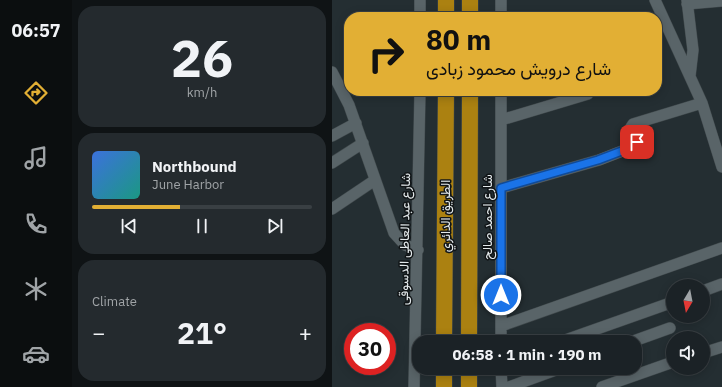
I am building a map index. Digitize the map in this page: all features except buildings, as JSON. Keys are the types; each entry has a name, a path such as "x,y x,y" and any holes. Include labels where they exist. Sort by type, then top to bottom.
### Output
{"highway":[{"path":"446,0 446,12"},
{"path":"470,0 470,12"},
{"name":"الطريق الدائري","path":"444,335 446,96"},
{"name":"الطريق الدائري","path":"469,335 470,96"},
{"path":"444,375 444,387"},
{"path":"469,375 469,387"}],"street":[{"path":"420,0 420,12"},
{"path":"501,0 501,12"},
{"path":"655,0 661,12"},
{"path":"690,76 694,50 687,2 722,1"},
{"path":"662,15 702,103 722,167"},
{"path":"332,72 356,123 394,233 405,245 418,250"},
{"name":"شارع عبد العاطى الدسوقى","path":"414,387 418,250 420,96"},
{"name":"شارع احمد صالح","path":"501,96 501,335"},
{"path":"501,120 581,96"},
{"path":"501,188 598,160 635,146 637,142 632,127 633,124 702,103"},
{"path":"332,136 356,123"},
{"path":"332,163 363,143"},
{"path":"332,209 376,180"},
{"path":"501,326 722,248"},
{"path":"710,288 722,284"},
{"path":"580,335 666,304"},
{"path":"642,338 670,328"},
{"path":"710,350 722,346"},
{"path":"602,387 666,364"},
{"path":"501,375 502,387"},
{"path":"509,387 542,375"}],"route":[{"path":"501,295 501,188 598,160 636,146 637,142"}]}
